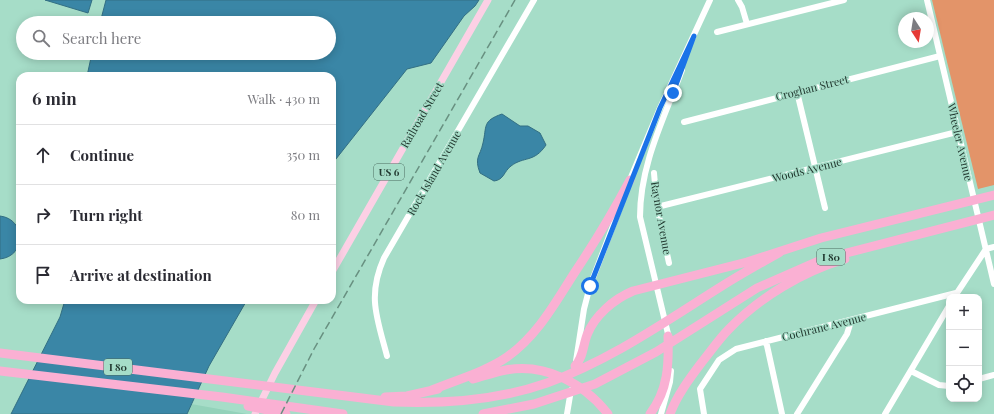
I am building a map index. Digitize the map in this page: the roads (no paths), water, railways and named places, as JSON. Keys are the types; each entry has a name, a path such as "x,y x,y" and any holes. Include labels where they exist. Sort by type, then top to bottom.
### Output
{"highway":[{"path":"432,390 506,358 534,333 548,315 609,220 630,180"},
{"name":"I 80","path":"0,353 394,402 438,402 490,396 547,383 587,366 654,331 780,252 821,238 994,195"},
{"name":"I 80","path":"483,414 534,404 560,397 596,384 656,352 758,288 823,258 916,236 994,215"},
{"path":"670,414 689,379 728,330 746,313 773,293 804,275 837,261 916,236"},
{"path":"575,366 579,362 587,334 597,318 616,300 642,288 780,252"},
{"path":"650,414 659,400 667,380 668,336"},
{"path":"352,397 407,396 506,370 526,369 549,372 571,380 587,393 608,414"},
{"name":"I 80","path":"0,371 222,397 343,414"},
{"path":"222,397 241,405 286,414"}],"main road":[{"name":"Railroad Street","path":"336,265 488,0"},
{"path":"255,414 275,373 314,304"}],"street":[{"name":"Rock Island Avenue","path":"387,356 376,311 374,293 378,273 384,258 534,0"},
{"path":"566,414 584,309 590,286 630,180 660,108 710,0"},
{"path":"738,0 742,7 746,24"},
{"path":"717,32 844,0"},
{"name":"Wheeler Avenue","path":"927,0 994,284"},
{"path":"661,414 670,382 671,354 640,217 640,197 653,143 694,36"},
{"name":"Croghan Street","path":"684,122 940,56"},
{"path":"798,92 825,208"},
{"name":"Woods Avenue","path":"657,207 957,132"},
{"name":"Raynor Avenue","path":"654,173 657,207 669,263"},
{"path":"956,294 986,249 994,247"},
{"name":"Cochrane Avenue","path":"704,414 700,389 715,365 728,353 736,349 946,297"},
{"path":"885,414 912,371 946,311"},
{"path":"797,414 847,334 851,321"},
{"path":"766,341 782,414"},
{"path":"912,371 939,385 946,386"},
{"path":"982,378 994,375"}],"water":[{"path":"45,0 92,0 88,13"},
{"path":"106,0 479,0 464,16 431,63 407,69 336,159 336,72 88,72 90,60 336,60 336,16 102,16"},
{"path":"502,114 520,126 528,126 540,133 546,145 542,151 533,157 516,163 509,168 500,179 494,181 480,173 478,168 478,157 482,148 486,125 491,119"},
{"path":"0,216 9,219 16,226 16,250 9,256 0,259"},
{"path":"64,304 245,304 209,366 187,414 11,414 60,317"}],"railway":[{"path":"281,414 314,349 515,0"}]}
